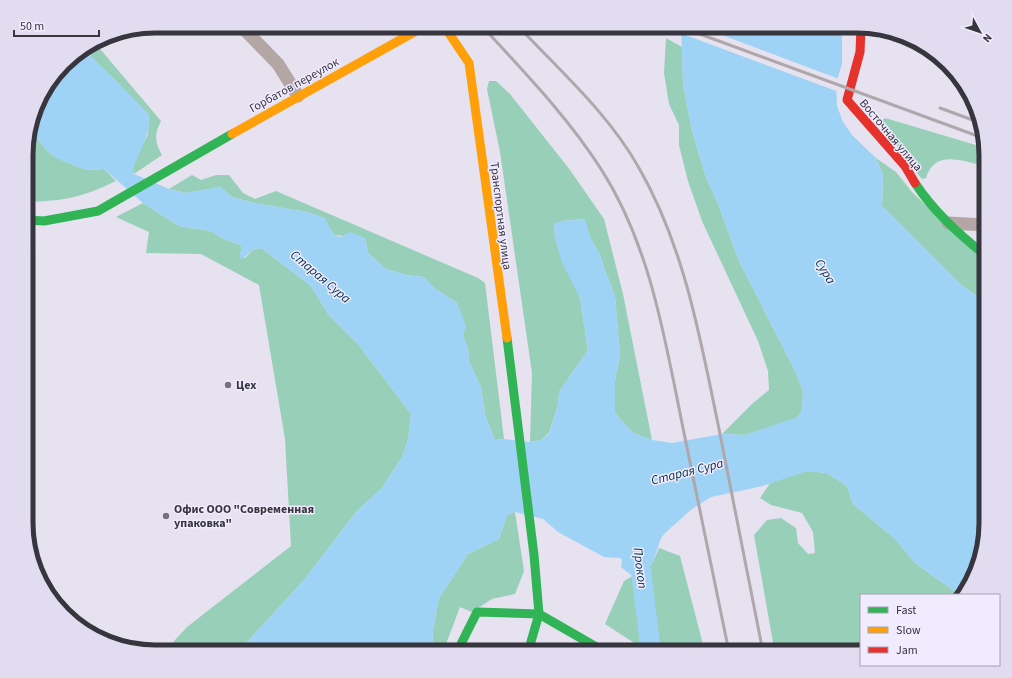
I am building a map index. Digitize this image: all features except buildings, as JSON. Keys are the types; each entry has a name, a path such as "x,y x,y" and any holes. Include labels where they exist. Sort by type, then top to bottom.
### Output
{"main road":[{"name":"Горбатов переулок","path":"33,220 44,220 98,211 298,96 412,33"},
{"name":"Транспортная улица","path":"449,33 469,64 517,415 534,554 539,614"},
{"name":"Восточная улица","path":"860,33 860,52 847,100 905,166 927,200 961,236 979,250"},
{"path":"460,645 477,612 539,614 593,645"},
{"path":"530,645 539,614"}],"street":[{"path":"247,33 278,64 298,96"},
{"path":"948,223 979,225"}],"green space":[{"path":"666,38 682,47 683,84 692,131 706,177 718,204 739,261 795,371 803,391 802,411 798,417 793,420 745,435 722,434 752,404 769,390 768,371 758,341 702,221 688,181 679,145 679,125 669,104 664,73"},
{"path":"98,47 161,121 157,130 156,138 162,155 134,174 132,167 148,134 149,115 88,53"},
{"path":"489,81 496,81 510,94 570,170 604,219 623,294 652,440 633,433 615,413 615,380 620,355 615,296 600,255 590,237 584,219 562,221 554,224 555,238 580,298 588,350 559,392 558,405 549,433 541,440 530,442 532,373 500,152 487,89"},
{"path":"885,118 979,146 979,164 951,159 943,160 936,163 930,169 926,178 922,179 900,152 893,136 885,128 881,121"},
{"path":"35,136 50,154 86,170 104,169 116,181 93,191 52,201 33,202"},
{"path":"876,158 896,172 912,192 979,256 979,298 960,284 882,206 883,175"},
{"path":"192,175 201,180 216,175 229,175 243,193 255,199 276,191 478,278 485,283 504,439 495,440 485,415 481,387 469,362 468,348 463,336 457,303 434,288 424,277 406,275 386,269 368,253 365,238 334,235 324,218 307,212 254,203 232,197 220,187 186,193 169,189"},
{"path":"143,203 179,226 211,231 220,237 242,246 240,255 245,258 253,250 261,248 311,286 328,314 358,344 411,414 408,440 402,457 382,488 356,512 304,580 244,645 170,645 187,627 291,546 285,439 259,285 201,254 146,253 149,232 116,217"},
{"path":"807,471 827,473 847,486 853,504 894,538 915,563 957,592 956,594 860,594 860,645 773,645 754,535 767,520 781,518 796,528 798,543 808,554 815,553 813,532 802,513 771,505 760,498 771,482"},
{"path":"515,512 524,571 515,594 492,599 472,612 460,607 446,645 432,645 433,630 439,598 468,554 499,539 507,515"},
{"path":"659,548 680,556 703,645 637,645 605,624 624,581 636,574 646,572 653,562"}],"water":[{"path":"681,33 842,33 842,64 836,83 837,106 843,122 852,135 876,158 883,175 882,206 960,284 979,298 979,531 973,562 957,592 915,563 894,538 853,504 847,486 827,473 807,471 763,486 711,497 692,509 666,532 661,538 653,562 646,572 631,575 621,567 622,560 620,558 604,557 558,532 543,519 515,512 507,515 499,539 468,554 439,598 433,630 432,645 244,645 304,580 356,512 382,488 402,457 408,440 411,414 358,344 328,314 311,286 261,248 253,250 242,259 239,258 242,246 220,237 211,231 179,226 143,203 104,169 86,170 50,154 35,136 39,116 49,94 58,81 75,63 88,53 149,115 148,132 133,170 134,174 169,189 185,193 220,187 232,197 254,203 307,212 325,218 334,235 341,237 350,232 365,238 368,253 386,269 406,275 424,277 434,288 457,303 466,326 463,336 468,348 469,362 481,387 485,415 495,440 504,439 530,442 541,440 549,434 558,405 559,392 588,350 580,298 562,263 555,238 554,224 562,221 585,219 590,237 600,255 615,296 620,355 615,380 615,413 633,433 652,440 672,443 722,434 745,435 798,417 802,411 803,391 795,371 739,261 718,204 706,177 692,131 683,84"}],"pier":[{"path":"680,33 717,33 839,79 839,92"}],"waterway":[{"name":"Прокоп","path":"638,547 650,645"}],"railway":[{"path":"488,33 545,95 588,150 618,199 632,230 654,295 670,361 728,645"},
{"path":"525,33 599,111 627,148 655,198 668,229 689,293 697,325 762,645"},
{"path":"697,33 978,136"},
{"path":"940,108 974,120"}],"traffic: fast":[{"path":"33,220 44,221 98,211 232,134"},
{"path":"915,183 930,204 979,250"},
{"path":"507,338 534,555 539,614 530,645"},
{"path":"460,645 477,612 539,614 593,645"}],"traffic: slow":[{"path":"232,134 412,33"},
{"path":"449,33 469,63 507,338"}],"traffic: jam":[{"path":"861,33 860,52 847,100 905,166 915,183"}],"place":[{"name":"Цех","path":"228,385"},
{"name":"Офис ООО \"Современная упаковка\"","path":"166,516"}],"water label":[{"name":"Сура","path":"826,271"},
{"name":"Старая Сура","path":"321,276"},
{"name":"Старая Сура","path":"687,471"}]}
